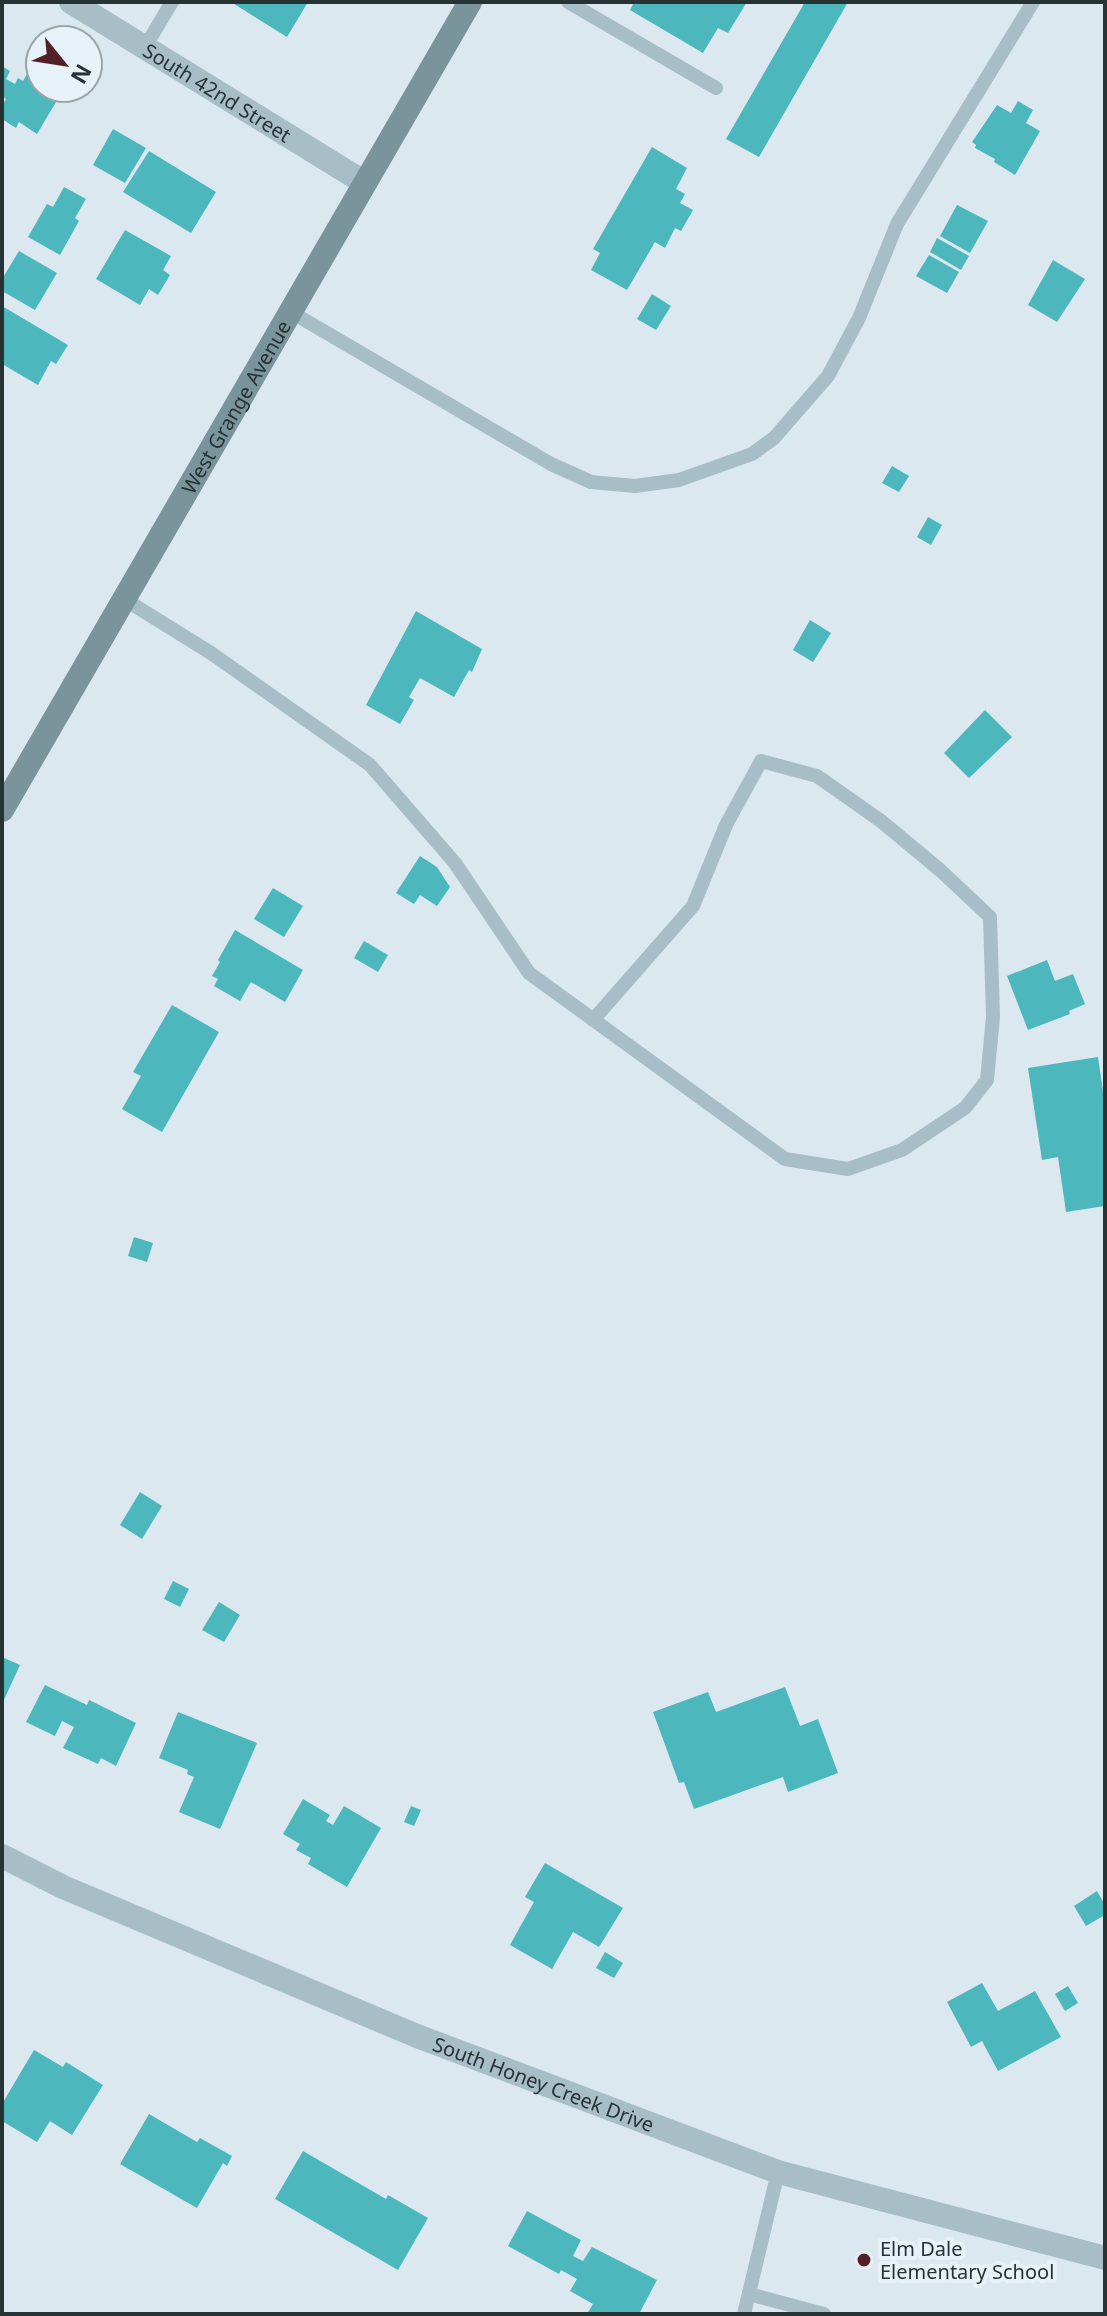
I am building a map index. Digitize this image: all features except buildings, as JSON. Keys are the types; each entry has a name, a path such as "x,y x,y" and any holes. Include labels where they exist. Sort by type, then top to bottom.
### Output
{"street":[{"name":"South 42nd Street","path":"71,2 365,183"},
{"name":"West Grange Avenue","path":"2,810 470,2"},
{"name":"South Honey Creek Drive","path":"2,1856 63,1887 417,2036 778,2172 1105,2258"}],"lane":[{"path":"145,47 172,2"},
{"path":"568,2 716,88"},
{"path":"291,312 551,464 591,482 635,486 679,480 752,454 774,438 828,376 859,318 897,224 1033,2"},
{"path":"124,599 211,653 370,765 455,863 529,973 593,1020 785,1159 848,1169 902,1150 965,1108 987,1080 993,1017 990,917 881,821 817,776 761,761 726,825 693,906 593,1020"},
{"path":"744,2314 778,2172"},
{"path":"749,2294 824,2314"}],"place":[{"name":"Elm Dale Elementary School","path":"864,2260"}]}
